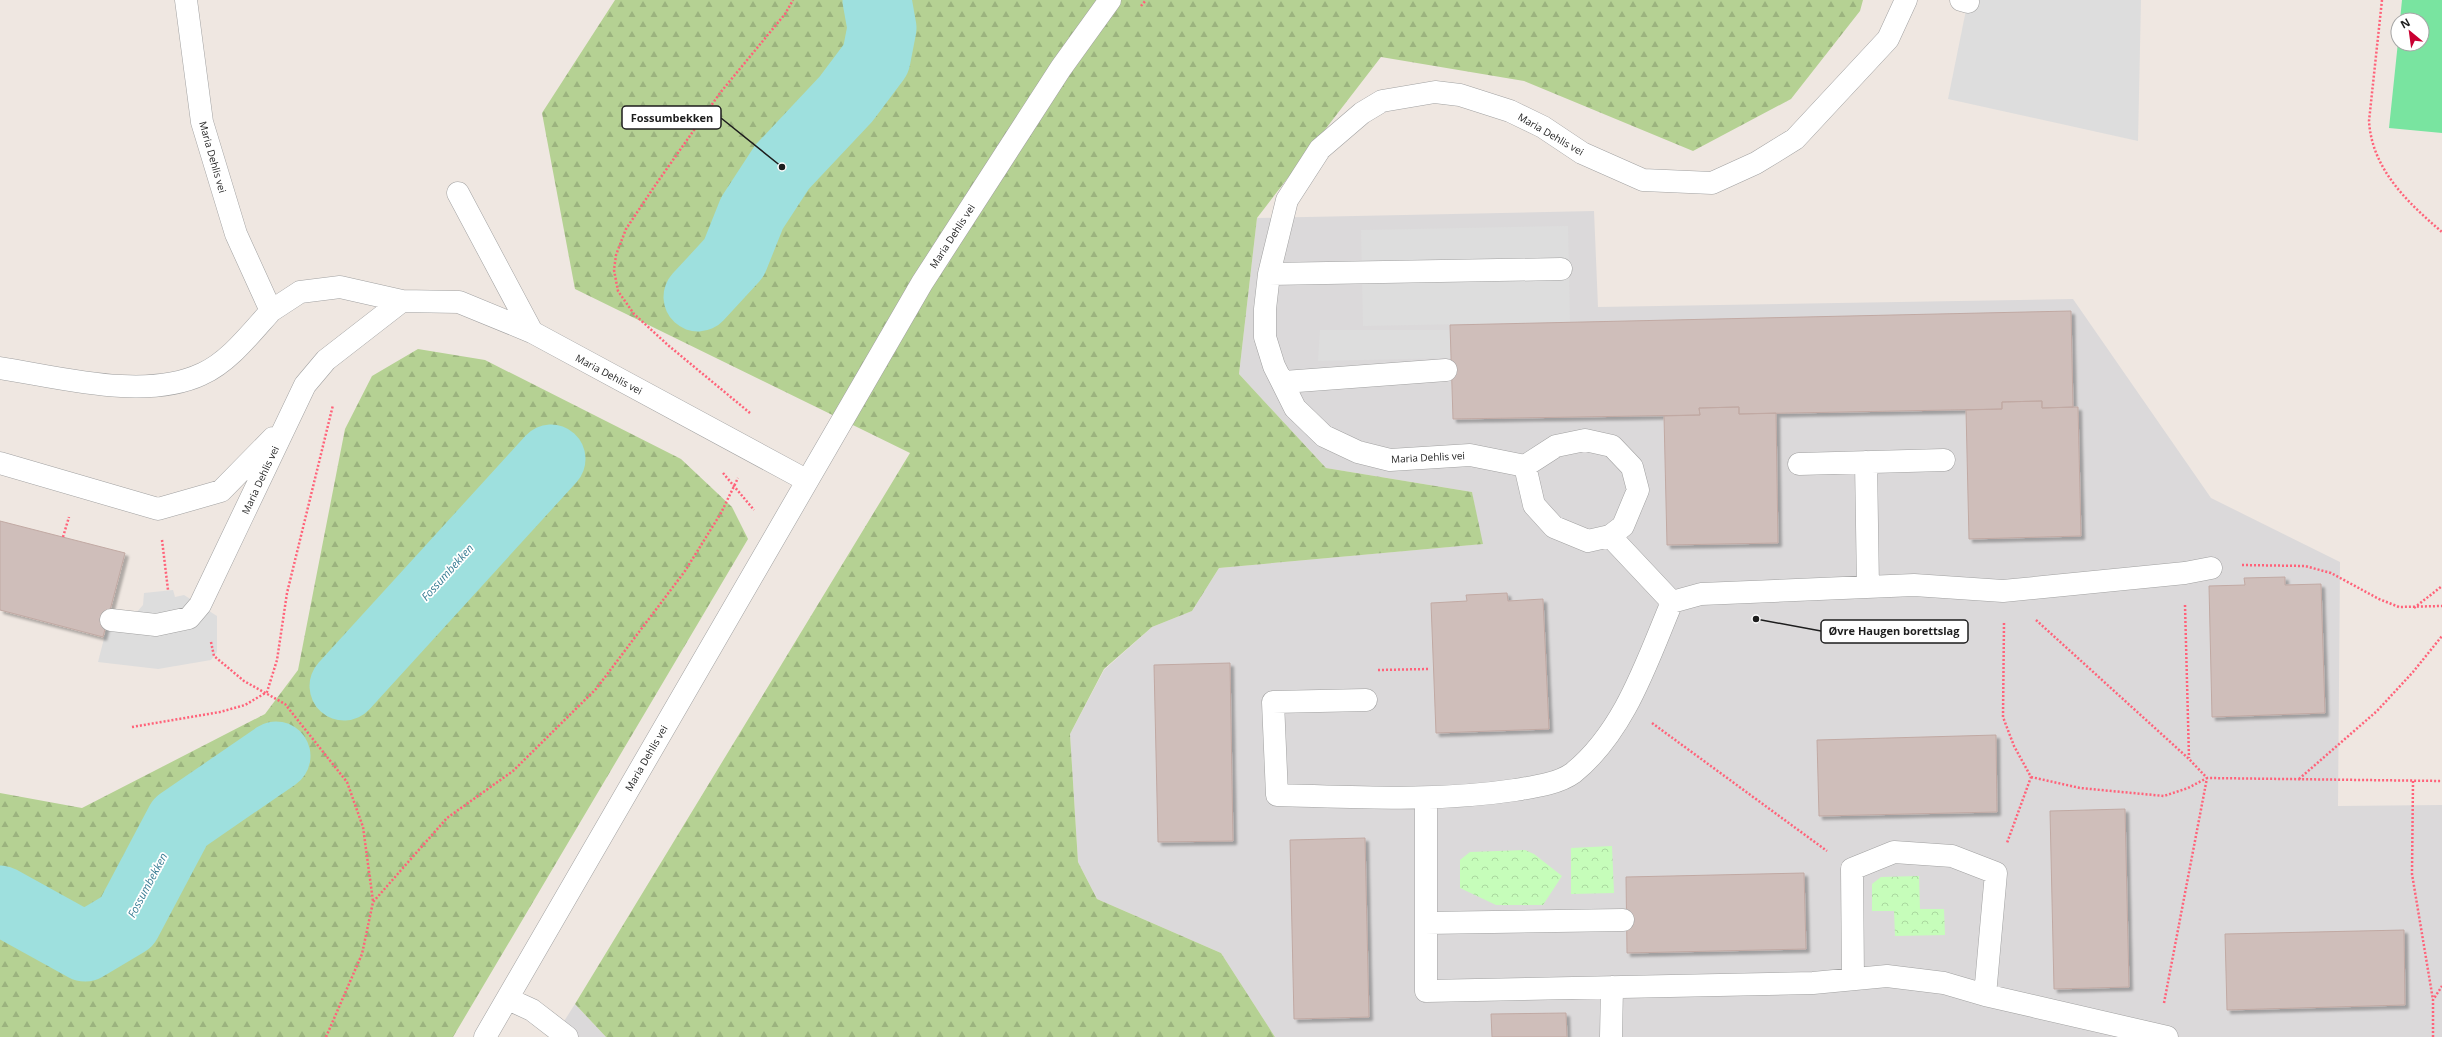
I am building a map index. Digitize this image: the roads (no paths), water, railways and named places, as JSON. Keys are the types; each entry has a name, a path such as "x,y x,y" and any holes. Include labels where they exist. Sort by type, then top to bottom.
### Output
{"street":[{"name":"Maria Dehlis vei","path":"186,0 202,122 236,234 271,311 300,292 340,287 402,301 459,302 532,332 806,480"},
{"name":"Maria Dehlis vei","path":"485,1037 806,480 922,283 1061,68 1110,0"},
{"name":"Maria Dehlis vei","path":"1525,466 1470,455 1390,460 1358,452 1324,436 1295,408 1284,382 1274,366 1265,337 1265,309 1268,274 1286,200 1304,171 1320,150 1341,130 1382,102 1435,92 1460,95 1510,111 1543,127 1582,152 1643,180 1712,183 1756,163 1796,139 1888,39 1906,0"},
{"path":"458,192 532,332"},
{"path":"1268,274 1561,269"},
{"name":"Maria Dehlis vei","path":"111,620 156,625 189,618 200,605 218,572 305,385 326,360 402,301"},
{"path":"0,368 109,384 161,386 202,374 237,349 271,311"},
{"path":"1284,382 1446,370"},
{"path":"0,463 158,509 221,491 286,425"},
{"path":"1585,440 1612,446 1632,467 1638,490 1623,526 1610,536 1588,541 1554,527 1534,505 1525,466 1556,446 1585,440"},
{"path":"1799,464 1944,460"},
{"path":"1866,462 1868,587"},
{"path":"1610,536 1672,602"},
{"path":"1672,602 1701,594 1914,585 2002,591 2184,573 2211,568"},
{"path":"1366,700 1274,702 1277,795 1426,799 1539,786 1572,774 1593,752 1627,704 1672,602"},
{"path":"1426,799 1426,991 1813,983 1887,976 1944,983 1985,995 2162,1036"},
{"path":"1853,979 1852,869 1894,852 1952,856 1996,873 1985,995"},
{"path":"1426,923 1622,920"},
{"path":"1611,1037 1612,987"},
{"path":"508,999 532,1010 567,1037"}],"waterway":[{"name":"Fossumbekken","path":"698,297 734,258 752,213 782,167 846,99 876,59 882,28 877,0"},
{"name":"Fossumbekken","path":"344,686 551,459"},
{"name":"Fossumbekken","path":"0,900 85,947 127,922 180,822 276,756"}],"place":[{"name":"Fossumbekken","path":"782,167"},
{"name":"Øvre Haugen borettslag","path":"1756,619"}]}
